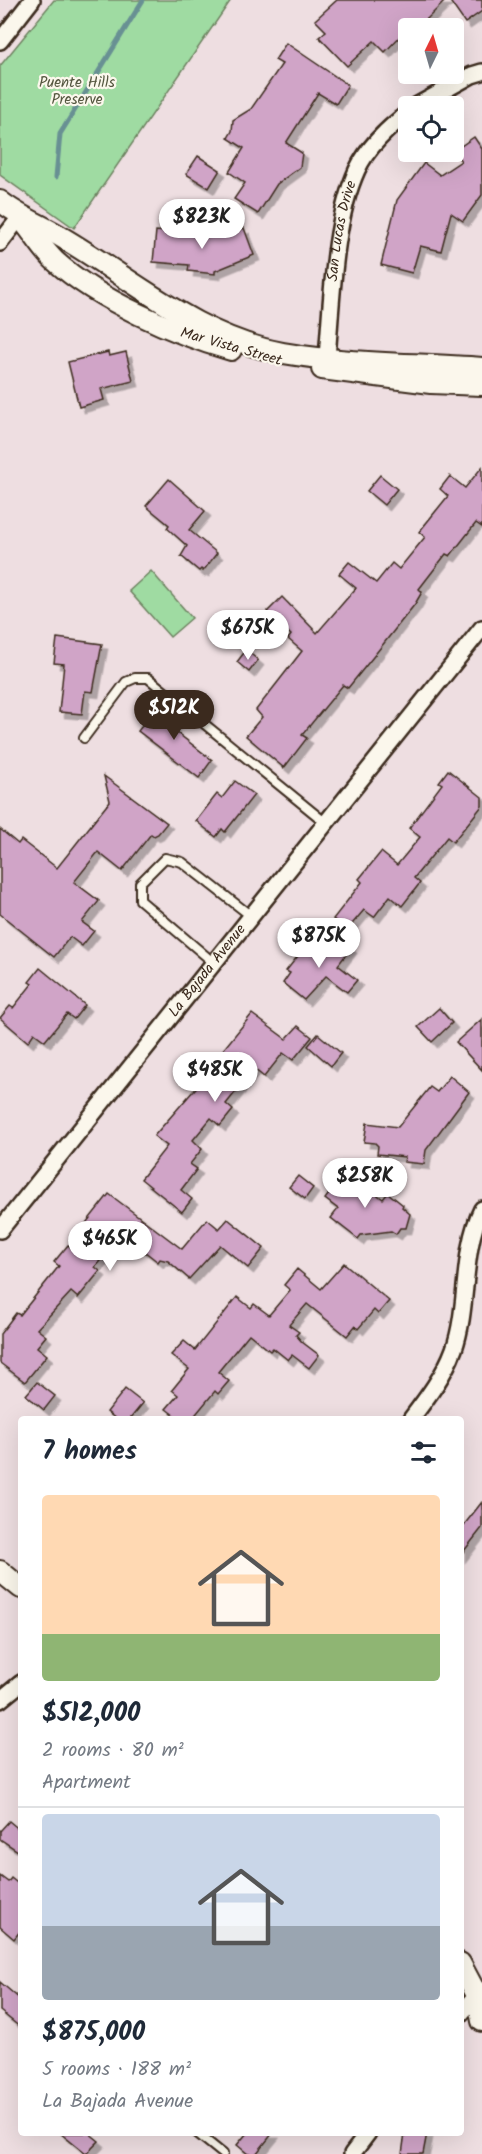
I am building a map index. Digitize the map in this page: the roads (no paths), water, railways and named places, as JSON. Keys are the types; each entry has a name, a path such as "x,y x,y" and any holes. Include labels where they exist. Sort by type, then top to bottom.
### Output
{"street":[{"path":"0,41 32,0"},
{"path":"434,96 482,72"},
{"name":"San Lucas Drive","path":"326,363 341,219 357,169 388,128 398,120"},
{"name":"Mar Vista Street","path":"0,201 20,217 55,261 135,312 206,343 267,360 482,368"},
{"path":"0,243 20,217"},
{"name":"Mar Vista Street","path":"326,363 431,383 482,385"},
{"name":"La Bajada Avenue","path":"0,1230 482,628"},
{"path":"413,1416 430,1395 454,1348 473,1233 482,1209"},
{"path":"0,1571 18,1586"},
{"path":"0,1700 18,1685"},
{"path":"464,1968 479,1992 482,2021"},
{"path":"464,2010 479,1992"},
{"path":"352,2154 366,2136"}],"lane":[{"path":"84,738 126,682 135,678 148,678 326,824"},
{"path":"214,963 140,900 140,883 165,858 174,858 251,916"},
{"path":"201,2136 223,2154"}],"waterway":[{"path":"56,177 60,134 143,0"}],"park label":[{"name":"Puente Hills Preserve","path":"77,92"}]}
